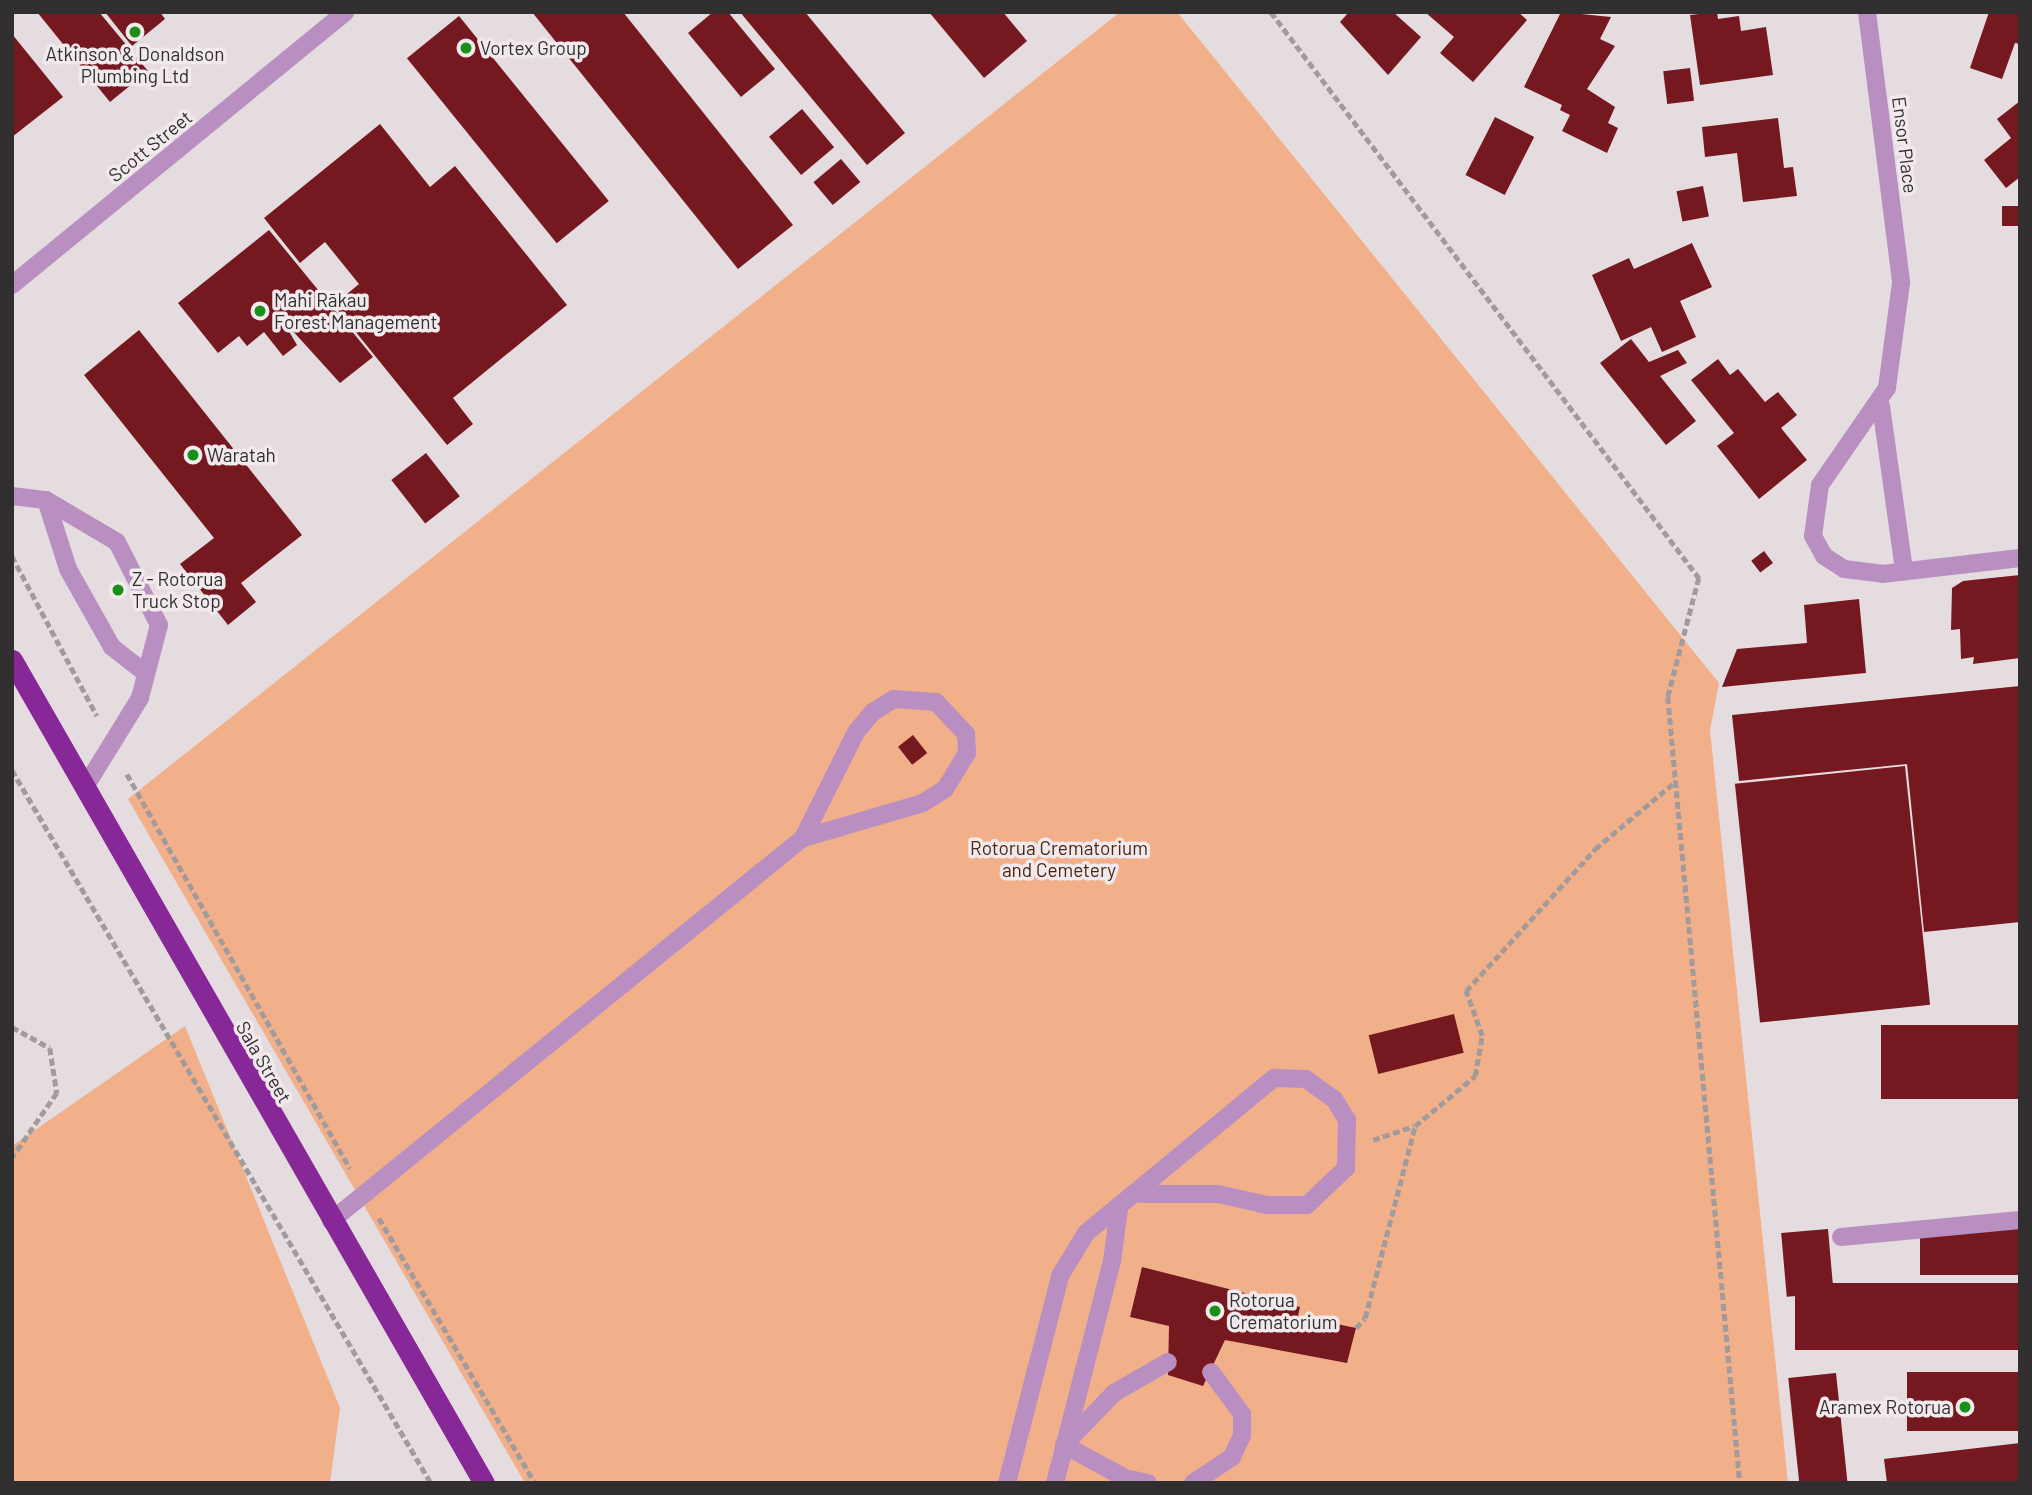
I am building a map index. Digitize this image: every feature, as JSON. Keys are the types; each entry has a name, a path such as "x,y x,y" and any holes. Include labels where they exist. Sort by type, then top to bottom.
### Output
{"highway":[{"name":"Sala Street","path":"12,660 331,1221 484,1483"}],"street":[{"name":"Scott Street","path":"12,285 346,12"},
{"name":"Ensor Place","path":"1867,12 1901,283 1881,406"},
{"path":"1881,406 1820,485 1813,536 1824,556 1844,569 1904,570 2020,558"},
{"path":"1881,406 1904,570"},
{"path":"12,496 46,500 117,542 159,625 144,671 140,698 85,787"},
{"path":"46,500 68,569 106,636 144,671"},
{"path":"331,1221 803,838 923,803 945,789 967,753 966,734 936,702 894,699 873,712 856,732 803,838"},
{"path":"1007,1483 1060,1276 1086,1233 1142,1194 1169,1160 1274,1078 1306,1079 1334,1099 1347,1120 1351,1146 1335,1184 1307,1205 1267,1205 1219,1194 1142,1194"},
{"path":"1055,1483 1112,1261 1119,1209"},
{"path":"1841,1237 2020,1220"},
{"path":"1064,1445 1114,1393 1168,1362"},
{"path":"1193,1483 1232,1457 1242,1436 1242,1414 1211,1372"},
{"path":"1064,1445 1125,1478 1148,1483"}],"path":[{"path":"1271,12 1699,578 1668,697 1740,1483"},
{"path":"12,556 111,742 364,1194 535,1483"},
{"path":"12,770 431,1483"},
{"path":"1351,1146 1415,1126 1475,1076 1482,1037 1466,991 1595,849 1676,781"},
{"path":"12,1027 50,1048 57,1093 12,1158"},
{"path":"1356,1328 1365,1318 1415,1126"}],"green space":[{"name":"Rotorua Crematorium and Cemetery","path":"1120,12 1177,12 1719,683 1710,730 1788,1483 525,1483 128,799"},
{"path":"185,1026 340,1408 330,1483 12,1483 12,1146"}],"building":[{"path":"37,12 99,12 148,71 110,102"},
{"name":"Atkinson & Donaldson Plumbing Ltd","path":"105,12 160,12 165,19 132,46"},
{"path":"532,12 623,12 793,225 738,269"},
{"path":"713,12 728,12 775,69 741,97 688,33"},
{"path":"740,12 805,12 905,133 867,165"},
{"path":"929,12 1003,12 1027,41 984,78"},
{"path":"1349,12 1393,12 1421,37 1388,75 1340,22"},
{"path":"1425,12 1518,12 1527,20 1473,82 1440,53 1454,37"},
{"path":"1561,12 1611,17 1600,39 1615,46 1587,89 1615,107 1608,123 1618,128 1607,153 1562,131 1570,115 1560,110 1562,105 1524,87"},
{"path":"1717,12 1718,19 1739,16 1741,31 1766,27 1773,75 1700,85 1690,15"},
{"path":"1989,12 2020,12 2020,44 2015,43 2002,79 1970,68"},
{"path":"459,16 609,201 557,243 407,58"},
{"path":"12,34 63,97 12,137"},
{"path":"1690,68 1694,101 1667,104 1663,71"},
{"path":"2020,101 2020,177 2006,188 1984,160 2011,138 1997,119"},
{"path":"802,109 834,147 801,175 769,137"},
{"path":"1495,117 1534,137 1505,195 1465,175"},
{"path":"1778,118 1784,168 1793,167 1797,196 1743,202 1737,153 1705,157 1702,127"},
{"path":"380,124 430,187 455,166 567,305 453,398 473,424 447,445 334,305 359,284 325,242 300,263 264,218"},
{"path":"841,159 860,182 833,205 813,182"},
{"path":"1703,186 1709,216 1682,222 1676,191"},
{"path":"2002,206 2020,206 2020,226 2002,226"},
{"name":"Mahi Rākau Forest Management","path":"269,230 373,357 340,383 281,318 297,345 283,356 264,332 247,346 239,336 218,353 178,303"},
{"path":"1692,243 1712,287 1680,301 1696,337 1662,352 1651,327 1621,341 1592,275 1629,258 1634,269"},
{"name":"Waratah","path":"139,330 302,535 241,583 256,602 228,625 180,564 214,538 84,375"},
{"path":"1631,339 1649,362 1678,350 1687,363 1660,376 1696,421 1666,445 1600,363"},
{"path":"1718,359 1730,375 1738,369 1765,402 1778,392 1797,415 1781,428 1807,460 1759,499 1717,446 1734,433 1691,380"},
{"path":"426,453 460,496 425,523 391,480"},
{"path":"1764,551 1773,563 1760,573 1751,561"},
{"path":"2020,575 2020,658 1973,664 1974,657 1961,659 1960,629 1951,630 1952,588 1963,581"},
{"path":"1859,599 1866,673 1722,687 1737,649 1807,643 1804,605"},
{"path":"2020,686 2020,922 1924,932 1907,764 1739,781 1732,715"},
{"path":"913,735 927,753 912,765 898,747"},
{"path":"1905,766 1930,1005 1760,1023 1735,784"},
{"path":"1454,1014 1464,1053 1378,1074 1369,1035"},
{"path":"1881,1025 2020,1025 2020,1099 1881,1099"},
{"path":"1920,1224 2020,1224 2020,1275 1920,1275"},
{"path":"1828,1229 1834,1293 1787,1297 1781,1233"},
{"name":"Rotorua Crematorium","path":"1142,1267 1300,1307 1298,1316 1356,1328 1347,1363 1225,1340 1203,1386 1168,1375 1169,1326 1130,1317"},
{"path":"1795,1283 2020,1283 2020,1350 1795,1350"},
{"name":"Aramex Rotorua","path":"1907,1372 2020,1372 2020,1431 1907,1431"},
{"path":"1836,1373 1848,1483 1799,1483 1788,1378"},
{"path":"2020,1443 2020,1483 1887,1483 1884,1459"}],"place":[{"name":"Atkinson & Donaldson Plumbing Ltd","path":"135,32"},
{"name":"Vortex Group","path":"466,48"},
{"name":"Mahi Rākau Forest Management","path":"260,311"},
{"name":"Waratah","path":"193,455"},
{"name":"Z - Rotorua Truck Stop","path":"118,590"},
{"name":"Rotorua Crematorium","path":"1215,1311"},
{"name":"Aramex Rotorua","path":"1965,1407"}]}
